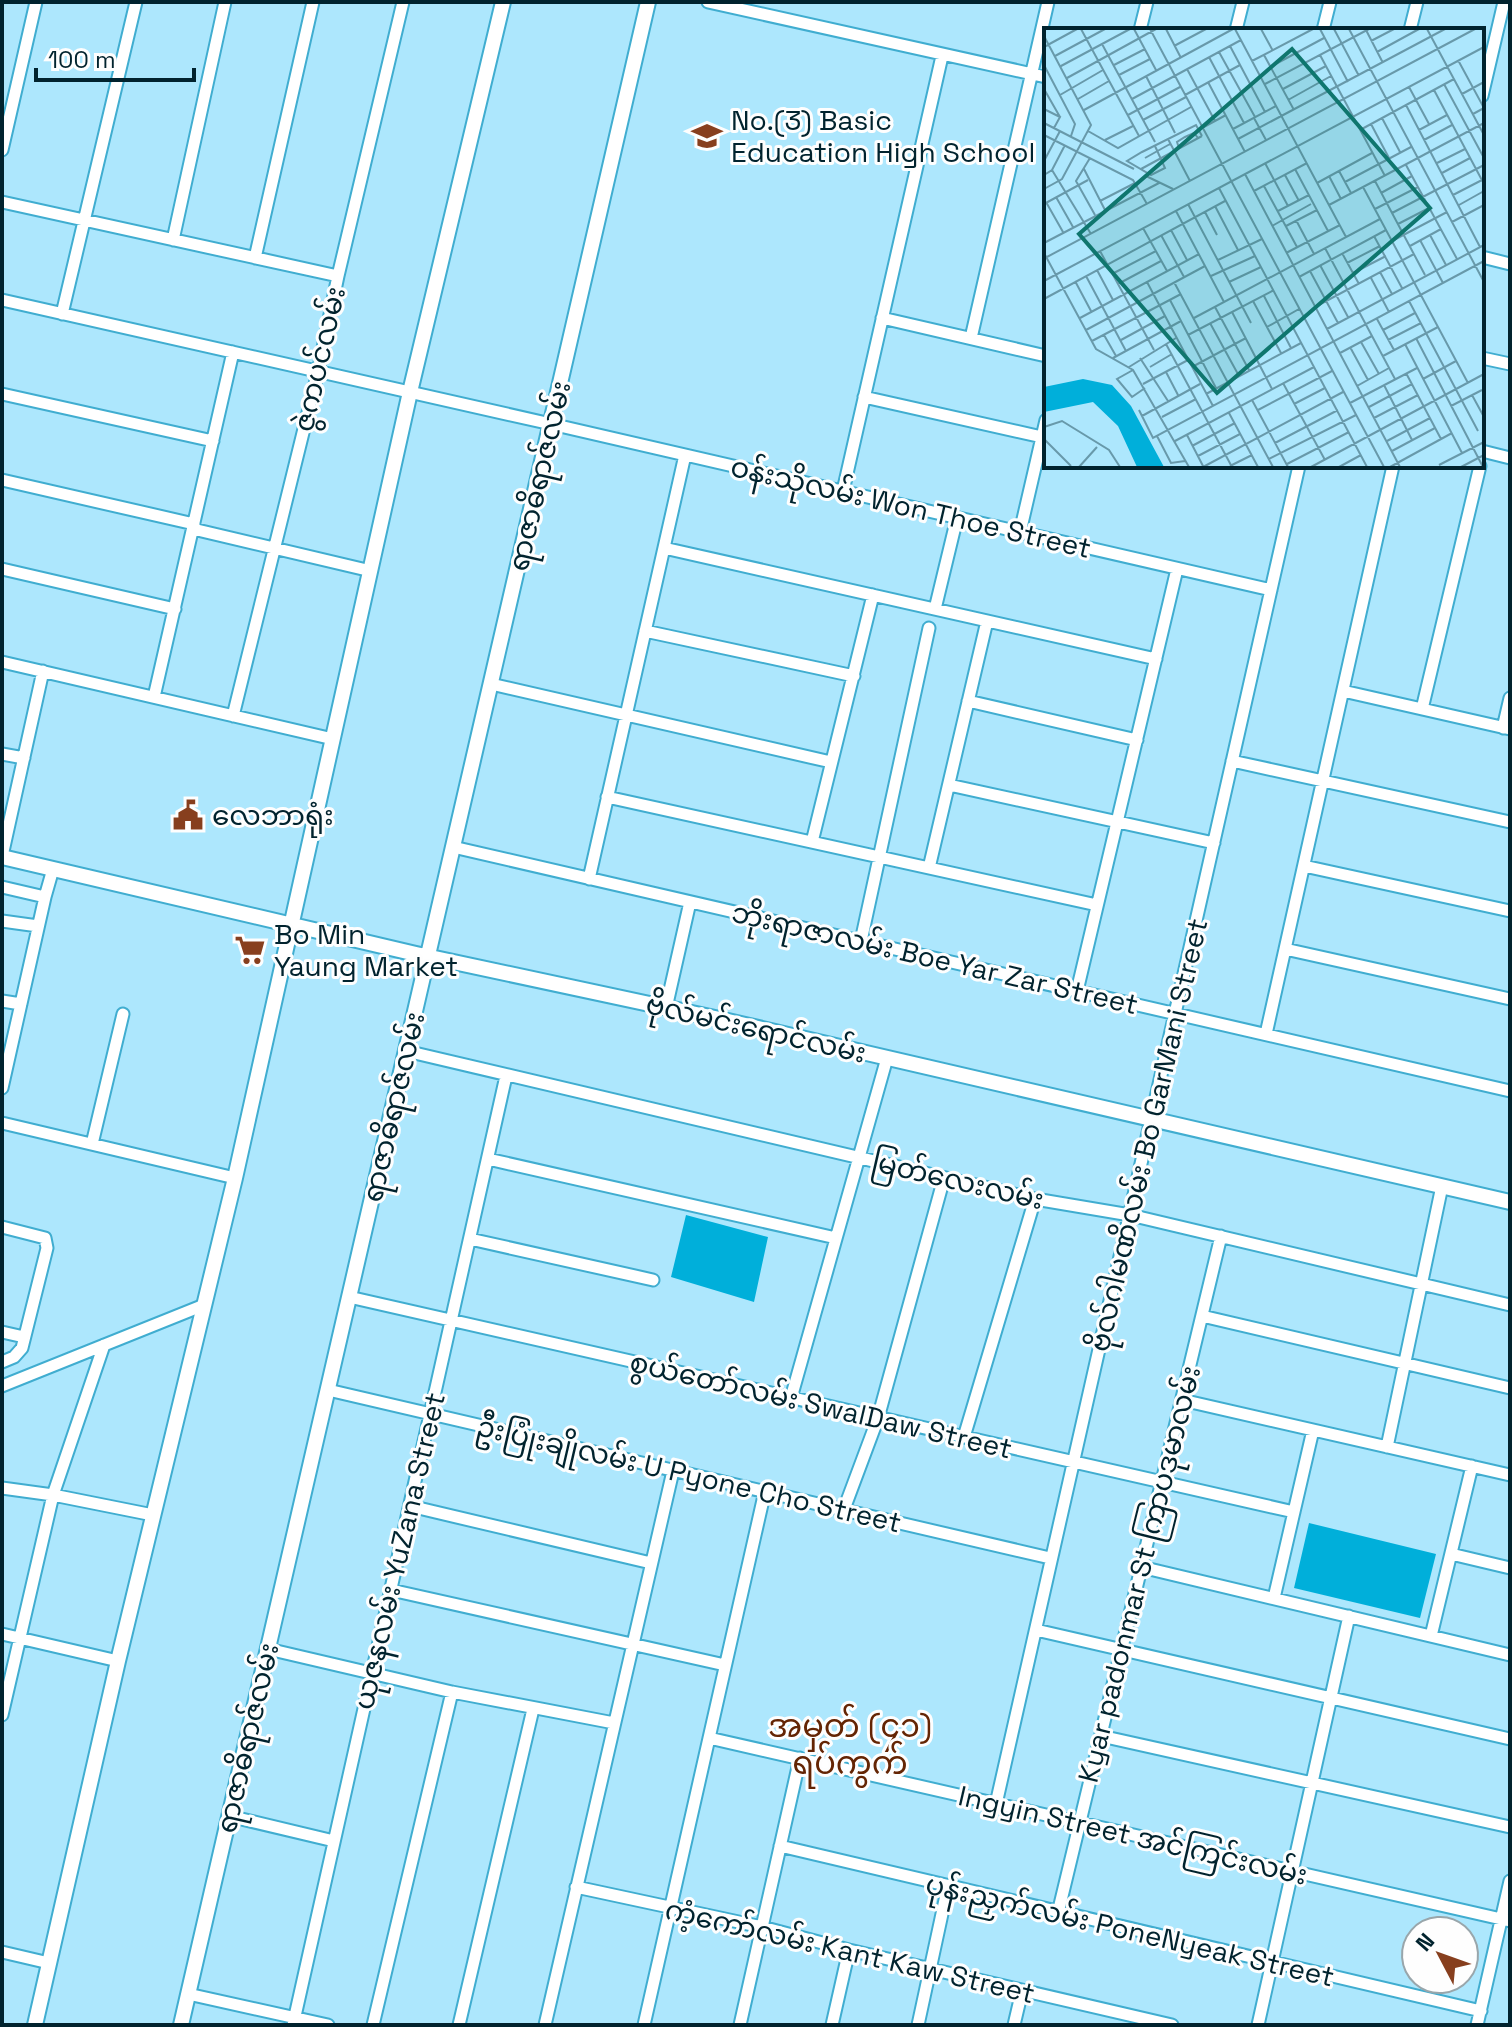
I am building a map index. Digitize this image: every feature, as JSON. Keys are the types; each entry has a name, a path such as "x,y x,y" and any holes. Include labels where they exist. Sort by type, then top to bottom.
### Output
{"street":[{"path":"2,150 36,2"},
{"path":"62,314 136,2"},
{"path":"173,240 225,2"},
{"path":"255,258 313,2"},
{"name":"ဇွဲကပင်လမ်း","path":"233,716 318,372 403,2"},
{"path":"35,2025 118,1661 298,927 333,739 410,392 503,2"},
{"name":"ရာဇာဓိရာဇ်လမ်း","path":"181,2025 406,1051 416,954 453,847 648,2"},
{"path":"708,2 757,7 942,56 1044,77"},
{"path":"971,338 1048,2"},
{"path":"1140,28 1147,2"},
{"path":"1236,28 1243,2"},
{"path":"1324,28 1330,2"},
{"path":"1410,28 1417,2"},
{"path":"1484,88 1507,2"},
{"path":"843,491 942,56"},
{"path":"2,202 338,276"},
{"path":"1484,258 1510,264"},
{"name":"ဝန်းသိုလမ်း Won Thoe Street","path":"2,300 1271,590"},
{"path":"882,318 1044,356"},
{"path":"154,697 233,352"},
{"path":"1484,358 1510,364"},
{"path":"2,394 213,441"},
{"path":"864,397 1042,437"},
{"path":"1020,532 1044,428"},
{"path":"1484,454 1510,458"},
{"path":"589,879 685,455"},
{"name":"ဗိုလ်ဂါမဏိလမ်း Bo GarMani Street","path":"996,1804 1299,468"},
{"path":"1266,1034 1393,468"},
{"path":"1422,709 1480,468"},
{"path":"2,480 371,571"},
{"path":"935,609 957,518"},
{"path":"664,548 1156,659"},
{"path":"2,569 175,609"},
{"path":"1077,991 1177,569"},
{"path":"812,842 873,595"},
{"path":"929,868 987,621"},
{"path":"861,941 929,628"},
{"path":"645,631 854,676"},
{"path":"2,662 333,739"},
{"path":"2,856 43,671"},
{"path":"491,684 831,762"},
{"path":"1343,691 1506,729 1510,698"},
{"path":"968,701 1137,740"},
{"path":"2,754 24,758"},
{"path":"1232,761 1510,822"},
{"path":"949,785 1214,843"},
{"path":"607,797 1097,905"},
{"name":"ဘိုးရာဇာလမ်း Boe Yar Zar Street","path":"453,847 1510,1090"},
{"name":"ဗိုလ်မင်းရောင်လမ်း","path":"2,856 298,927 1152,1118 1510,1202"},
{"path":"1304,866 1510,911"},
{"path":"3,1082 53,869"},
{"path":"2,887 45,897"},
{"path":"666,1008 690,902"},
{"path":"2,921 38,926"},
{"path":"1285,949 1510,999"},
{"path":"2,1001 21,1004"},
{"path":"92,1144 123,1014"},
{"name":"မြတ်လေးလမ်း","path":"406,1051 1035,1199 1130,1215 1510,1305"},
{"path":"791,1398 887,1058"},
{"name":"ယုဇနလမ်း YuZana Street","path":"293,2021 506,1076"},
{"path":"2,1123 235,1178"},
{"path":"488,1159 836,1238"},
{"path":"844,1509 878,1418 944,1178"},
{"path":"1387,1447 1442,1186"},
{"path":"964,1437 1035,1199"},
{"path":"2,1227 45,1238 47,1244 19,1353 2,1362"},
{"name":"Kyar padonmar St ကြာပဒုမာလမ်း","path":"1058,1913 1221,1236"},
{"path":"470,1239 653,1280"},
{"name":"စွယ်တော်လမ်း SwalDaw Street","path":"349,1297 1294,1512"},
{"path":"2,1386 204,1305"},
{"path":"1202,1316 1510,1388"},
{"path":"2,1332 24,1337"},
{"path":"2,1715 53,1495 104,1345"},
{"name":"ဦးပြုံးချိုလမ်း U Pyone Cho Street","path":"328,1390 1050,1558"},
{"path":"1182,1400 1510,1475"},
{"path":"1274,1598 1313,1430"},
{"path":"1431,1636 1472,1466"},
{"path":"545,2025 673,1471"},
{"path":"2,1488 153,1515"},
{"path":"644,2025 765,1491"},
{"path":"410,1506 651,1563"},
{"path":"1451,1554 1510,1568"},
{"path":"1141,1567 1510,1655"},
{"path":"391,1590 725,1665"},
{"path":"1258,2025 1349,1616"},
{"path":"1036,1630 1510,1739"},
{"path":"2,1634 118,1661"},
{"path":"268,1649 452,1692 614,1723"},
{"path":"373,2025 452,1692"},
{"path":"459,2025 533,1709"},
{"path":"1101,1736 1510,1827"},
{"name":"Ingyin Street အင်ကြင်းလမ်း","path":"709,1738 1506,1920"},
{"path":"740,2025 800,1758"},
{"path":"229,1816 334,1841"},
{"name":"ပုန်းညှက်လမ်း PoneNyeak Street","path":"780,1846 1481,2011"},
{"path":"1477,2025 1506,1920 1510,1881"},
{"path":"918,2025 948,1886"},
{"name":"ကံ့ကော်လမ်း Kant Kaw Street","path":"576,1887 762,1927 1172,2025"},
{"path":"832,2025 849,1950"},
{"path":"2,1952 49,1963"},
{"path":"1014,2025 1022,1991"},
{"path":"188,1994 293,2021 328,2025"}],"water":[{"path":"686,1215 768,1237 754,1302 671,1277"},
{"path":"1309,1523 1436,1554 1420,1618 1294,1588"}],"place":[{"name":"No.(3) Basic Education High School","path":"707,136"},
{"name":"လေဘာရုံး","path":"188,815"},
{"name":"Bo Min Yaung Market","path":"250,950"}],"district":[{"name":"အမှတ် (၄၁) ရပ်ကွက်","path":"850,1744"}]}
